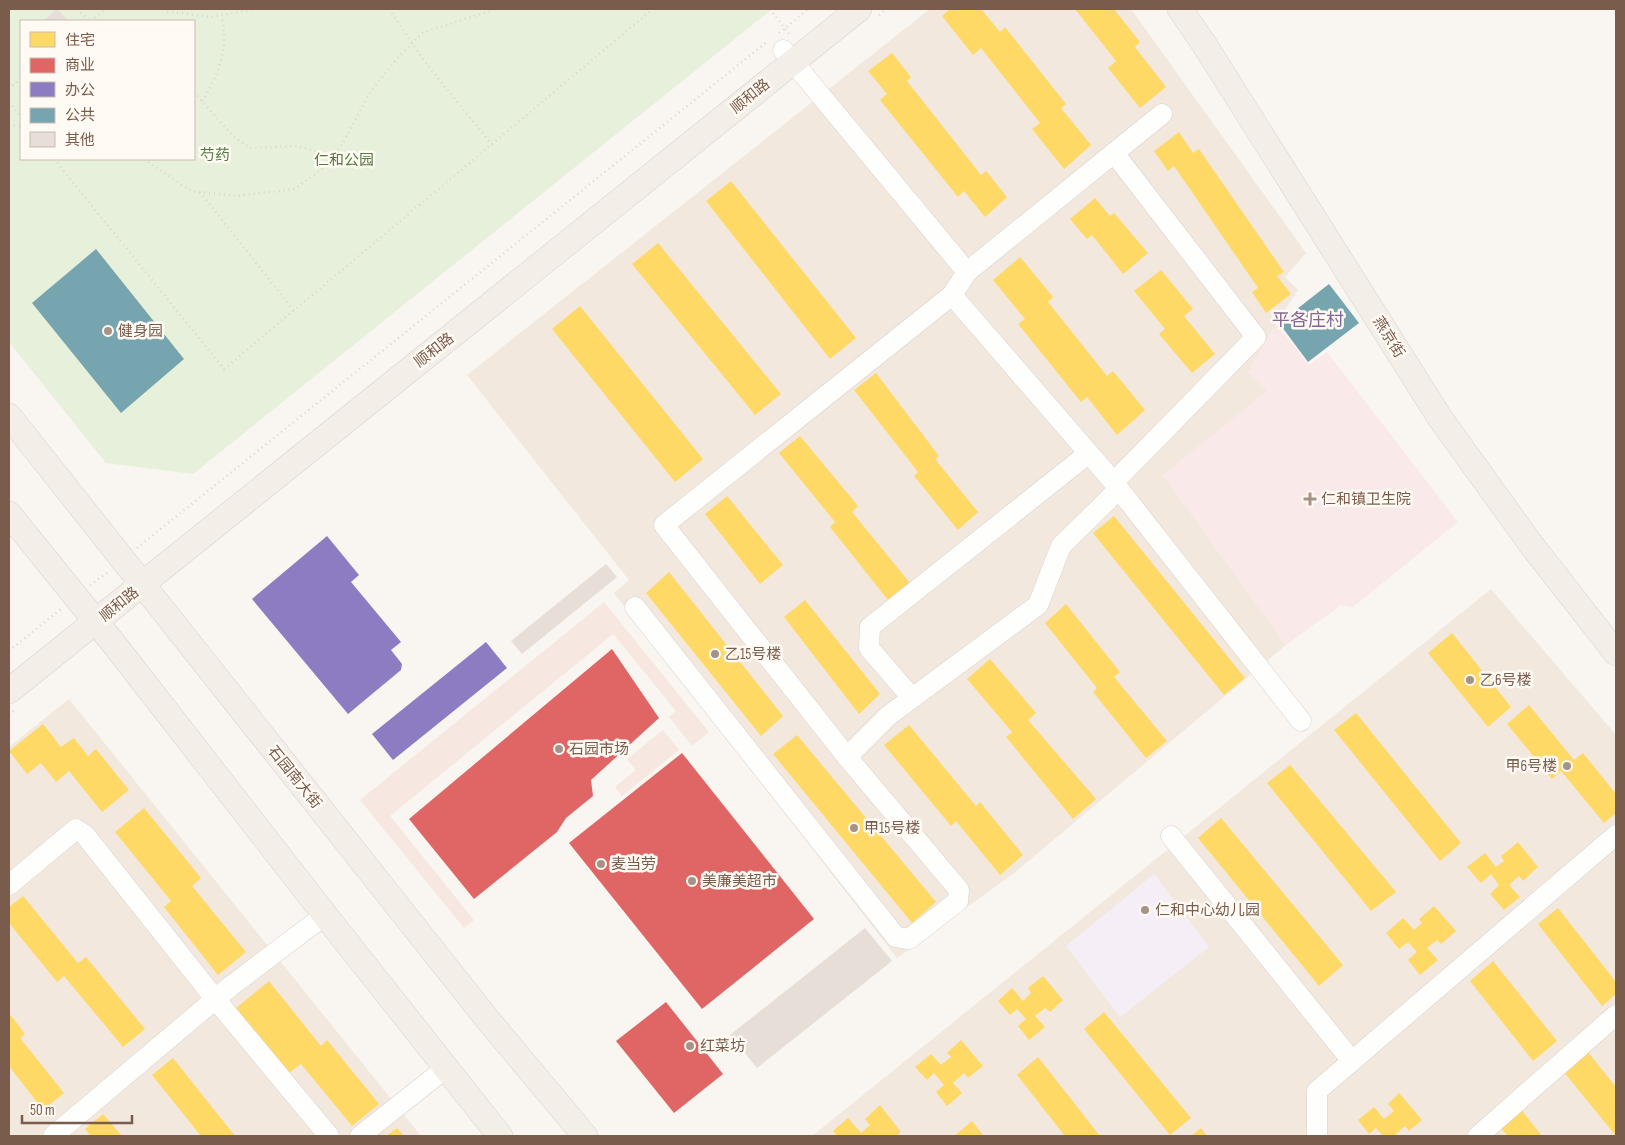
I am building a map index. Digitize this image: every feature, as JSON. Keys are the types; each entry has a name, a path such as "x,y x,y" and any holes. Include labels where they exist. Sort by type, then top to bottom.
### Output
{"main road":[{"name":"顺和路","path":"9,672 133,572 308,450 783,43 833,9"},
{"name":"顺和路","path":"783,43 859,9"},
{"name":"燕京街","path":"1180,9 1440,418 1530,543 1616,653"},
{"name":"石园南大街","path":"9,416 488,1020 585,1136"},
{"path":"9,514 86,609 324,915 500,1136"},
{"name":"顺和路","path":"9,691 86,609"}],"street":[{"path":"783,43 967,272"},
{"path":"635,607 896,937 910,939 958,901 959,890 847,757 664,525 952,295 967,272 1162,114"},
{"path":"847,757 888,716 1038,605 1062,546 1256,337 1114,153"},
{"path":"952,295 1117,485 1301,721"},
{"path":"912,698 869,648 870,627 1089,453"},
{"path":"9,885 76,829 85,835 216,1000 329,1136"},
{"path":"1317,1136 1317,1091 1616,835"},
{"path":"1171,836 1352,1061"},
{"path":"53,1136 216,1000 324,915"},
{"path":"1478,1136 1616,1015"},
{"path":"360,1136 446,1068"}],"path":[{"path":"77,9 89,20"},
{"path":"91,20 106,9"},
{"path":"163,9 165,11 211,17 256,9"},
{"path":"389,9 425,62 492,145"},
{"path":"145,160 191,191 236,196 295,189 322,169 343,143 369,94 396,60 422,34 496,9"},
{"path":"55,160 224,369 653,9"},
{"path":"770,9 783,43"},
{"name":"顺和路","path":"9,651 86,609 133,572 783,43 808,9"},
{"path":"202,101 216,78 224,40 221,16"},
{"path":"9,88 20,79"},
{"path":"195,93 233,136 250,148 296,146 333,155"},
{"path":"9,102 20,116"},
{"path":"200,192 294,311"}],"shaded area":[{"path":"930,9 1131,9 1306,253 1285,277 1298,290 1276,324 1268,391 1163,475 1286,645 1014,873 897,958 614,593 629,580 467,375"},
{"name":"仁和镇卫生院","path":"1276,324 1309,365 1327,352 1458,522 1353,607 1341,605 1286,645 1163,475 1267,391 1248,372"},
{"path":"1491,589 1616,735 1616,1136 812,1136"},
{"path":"604,602 709,732 692,746 669,717 676,711 613,634 390,816 474,920 464,928 360,800"},
{"path":"69,699 421,1136 9,1136 9,747"},
{"path":"663,730 679,750 622,796 615,787 636,770 627,759"},
{"name":"仁和中心幼儿园","path":"1154,874 1209,947 1120,1017 1066,946"}],"green space":[{"name":"仁和公园","path":"9,9 772,9 193,474 106,463 9,342"}],"building: 住宅":[{"path":"950,9 981,9 1000,32 1005,27 1066,104 1061,108 1091,145 1064,169 1032,129 1040,123 981,48 973,55 942,16"},
{"path":"1075,9 1114,9 1140,42 1135,47 1166,87 1140,108 1108,68 1116,61"},
{"path":"892,53 911,77 907,81 981,175 986,171 1007,197 985,217 964,191 958,197 880,100 887,94 868,71"},
{"path":"1179,132 1193,153 1199,149 1284,272 1277,276 1291,294 1266,313 1252,292 1258,288 1174,166 1168,171 1154,151"},
{"path":"731,181 856,338 830,359 706,201"},
{"path":"1095,198 1110,216 1114,213 1148,253 1123,274 1092,235 1087,239 1070,219"},
{"path":"658,243 781,394 755,415 632,264"},
{"path":"1020,257 1053,297 1048,302 1107,376 1113,371 1145,410 1117,435 1087,397 1081,402 1018,324 1025,319 993,280"},
{"path":"1161,270 1193,309 1184,316 1215,354 1192,373 1159,334 1165,329 1134,291"},
{"path":"580,306 703,459 675,482 552,329"},
{"path":"876,373 939,456 935,459 978,512 958,530 914,476 918,472 854,390"},
{"path":"800,436 858,506 852,512 910,583 888,600 830,527 835,522 779,453"},
{"path":"727,496 783,565 760,584 705,514"},
{"path":"1114,516 1245,678 1224,695 1093,533"},
{"name":"乙15号楼","path":"669,572 783,716 761,736 646,593"},
{"path":"805,600 880,694 859,714 784,617"},
{"path":"1066,604 1120,672 1114,677 1167,741 1146,758 1093,692 1097,688 1045,623"},
{"name":"乙6号楼","path":"1452,633 1511,707 1488,727 1428,653"},
{"path":"990,659 1036,713 1028,720 1096,799 1073,819 1006,737 1012,732 967,679"},
{"name":"甲6号楼","path":"1529,705 1574,760 1583,753 1616,794 1616,813 1604,823 1561,771 1552,779 1507,724"},
{"path":"1356,713 1461,843 1440,861 1334,730"},
{"path":"43,724 61,747 74,738 88,756 96,749 129,790 102,812 69,771 56,782 41,763 27,774 9,751"},
{"path":"909,725 976,806 980,802 1023,855 1000,875 956,821 951,826 884,745"},
{"name":"甲15号楼","path":"797,735 936,902 912,923 773,754"},
{"path":"1290,765 1396,892 1371,911 1267,783"},
{"path":"144,808 201,878 192,886 246,952 218,975 164,907 171,901 115,832"},
{"path":"1221,818 1343,965 1319,986 1198,838"},
{"path":"1518,842 1538,867 1523,881 1519,876 1509,885 1520,897 1504,910 1490,894 1499,885 1491,874 1481,883 1467,867 1485,853 1496,867 1504,861 1501,856"},
{"path":"23,896 78,963 86,957 145,1029 123,1047 64,976 57,982 9,923 9,907"},
{"path":"1434,906 1456,931 1441,944 1437,940 1427,948 1438,960 1420,975 1408,960 1417,952 1408,942 1399,949 1386,933 1403,918 1414,930 1422,923 1419,919"},
{"path":"1558,908 1616,982 1616,994 1602,1006 1538,924"},
{"path":"1493,961 1557,1041 1533,1061 1470,981"},
{"path":"1043,976 1063,1000 1050,1012 1045,1008 1035,1016 1045,1027 1029,1040 1018,1026 1026,1019 1017,1009 1010,1015 998,1001 1012,988 1023,1001 1031,993 1028,988"},
{"path":"269,981 321,1046 327,1040 379,1104 352,1126 301,1064 289,1073 236,1008"},
{"path":"1104,1012 1191,1118 1170,1135 1084,1029"},
{"path":"9,1013 25,1034 20,1038 64,1093 43,1110 9,1066"},
{"path":"961,1040 983,1066 968,1078 964,1073 953,1083 962,1093 947,1106 936,1092 944,1085 934,1073 927,1080 915,1067 931,1054 941,1065 951,1057 947,1053"},
{"path":"1587,1051 1616,1087 1616,1136 1563,1071"},
{"path":"1038,1057 1100,1136 1065,1136 1017,1075"},
{"path":"173,1058 235,1136 201,1136 152,1075"},
{"path":"1399,1093 1422,1120 1409,1131 1405,1126 1396,1134 1398,1136 1383,1136 1376,1128 1369,1134 1358,1120 1374,1107 1384,1119 1394,1111 1388,1104"},
{"path":"880,1105 901,1132 896,1136 837,1136 833,1131 848,1118 861,1133 870,1125 865,1119"},
{"path":"1519,1107 1542,1136 1508,1136 1498,1125"},
{"path":"103,1114 122,1136 91,1136 85,1129"},
{"path":"972,1121 984,1136 954,1136"},
{"path":"397,1128 404,1136 386,1136"},
{"path":"1201,1128 1207,1136 1191,1136"}],"building: 商业":[{"name":"石园市场","path":"612,649 659,718 591,780 593,796 566,818 557,832 474,899 409,819"},
{"name":"美廉美超市","path":"682,753 814,919 702,1009 569,843"},
{"path":"666,1002 723,1074 674,1113 616,1041"}],"building: 办公":[{"path":"327,536 359,575 351,582 401,642 391,650 402,664 401,670 348,714 252,599"},
{"path":"486,642 507,668 393,760 372,734"}],"building: 公共":[{"name":"健身园","path":"96,249 184,359 121,413 32,303"},
{"path":"1329,284 1359,323 1308,362 1279,323"}],"building: 其他":[{"path":"57,9 68,20 44,20"},
{"path":"606,564 617,577 522,654 511,641"},
{"path":"865,928 892,961 757,1068 730,1035"}],"place":[{"name":"健身园","path":"108,331"},
{"name":"仁和镇卫生院","path":"1310,499"},
{"name":"乙15号楼","path":"715,654"},
{"name":"乙6号楼","path":"1470,680"},
{"name":"石园市场","path":"559,749"},
{"name":"甲6号楼","path":"1567,766"},
{"name":"甲15号楼","path":"854,828"},
{"name":"麦当劳","path":"601,864"},
{"name":"美廉美超市","path":"692,881"},
{"name":"仁和中心幼儿园","path":"1145,910"},
{"name":"红菜坊","path":"690,1046"}],"district":[{"name":"平各庄村","path":"1308,320"}],"park label":[{"name":"芍药","path":"215,155"}]}
